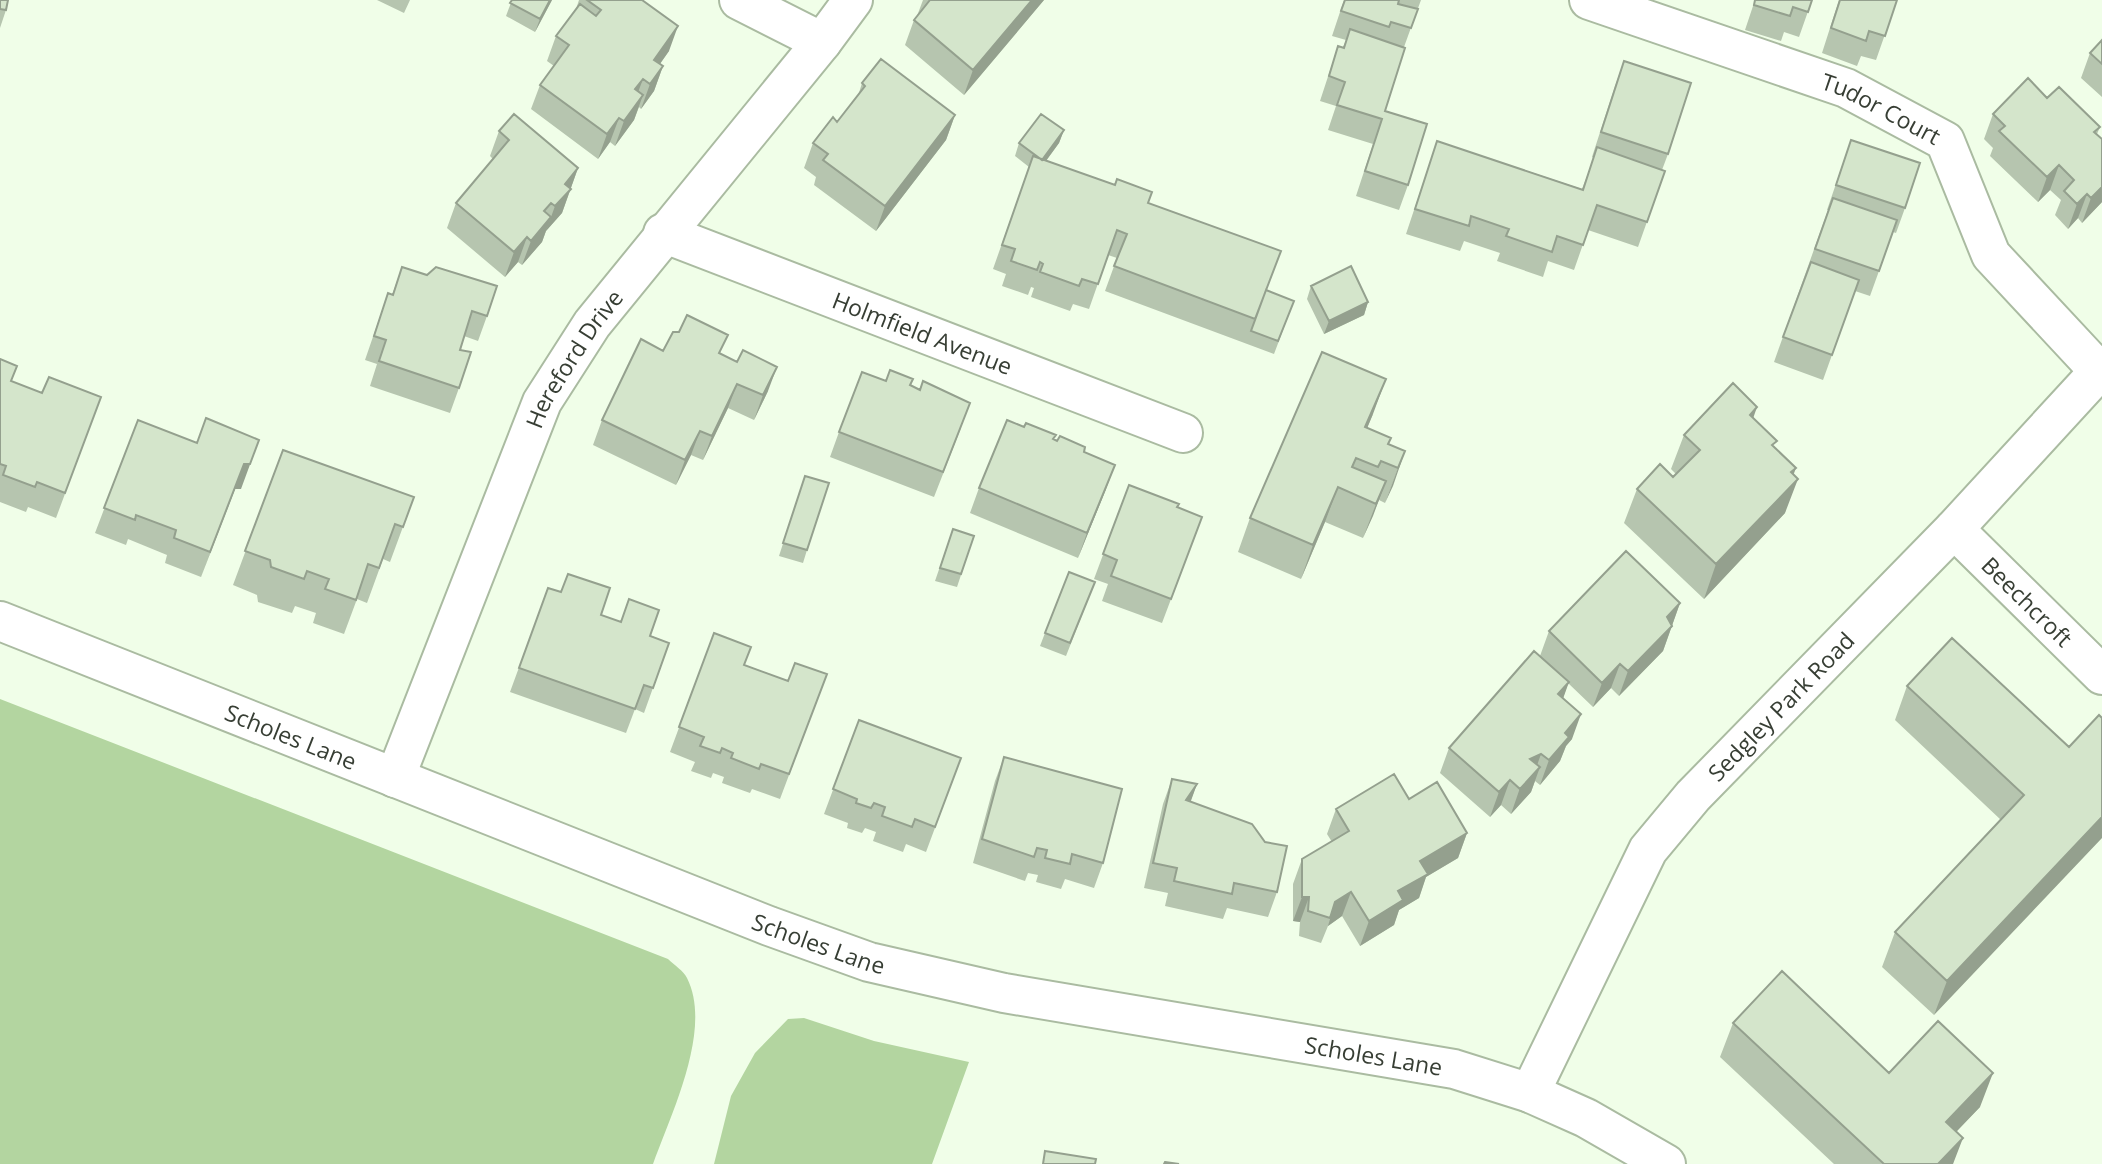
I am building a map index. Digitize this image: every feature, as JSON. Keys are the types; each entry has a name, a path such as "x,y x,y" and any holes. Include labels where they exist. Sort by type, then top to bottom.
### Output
{"street":[{"path":"739,0 822,42"},
{"name":"Hereford Drive","path":"395,778 542,402 592,324 663,233 822,42 853,0"},
{"name":"Tudor Court","path":"1589,0 1846,88 1945,141 1991,255 2101,370"},
{"name":"Holmfield Avenue","path":"663,233 1183,433"},
{"name":"Sedgley Park Road","path":"1530,1093 1648,850 1693,796 1954,529 2101,370"},
{"name":"Beechcroft","path":"1954,529 2102,675"},
{"name":"Scholes Lane","path":"0,621 869,962 1004,993 1454,1069 1530,1093 1586,1118 1666,1164"}],"green space":[{"path":"0,699 668,959 687,978 694,999 695,1022 679,1097 653,1164 0,1164"},
{"path":"804,1018 874,1041 969,1062 932,1164 714,1164 731,1096 755,1053 788,1019"}],"building":[{"path":"0,0 8,0 6,10 0,9"},
{"path":"512,0 550,0 540,19 510,3"},
{"path":"587,0 642,0 678,26 654,60 663,66 650,84 643,79 635,89 643,95 624,121 619,118 607,134 540,85 569,45 556,36 580,4 596,16 601,10"},
{"path":"930,0 1032,0 973,70 914,20"},
{"path":"1345,0 1399,0 1398,4 1418,9 1411,28 1391,22 1389,27 1341,11"},
{"path":"1755,0 1812,0 1808,12 1793,7 1790,16 1754,5"},
{"path":"1840,0 1897,0 1885,36 1869,31 1866,41 1831,28"},
{"path":"1350,29 1405,48 1385,111 1427,124 1408,185 1365,171 1382,119 1337,105 1345,82 1329,76 1338,46 1344,48"},
{"path":"2102,40 2102,64 2090,53"},
{"path":"881,59 955,115 885,206 823,160 828,154 813,143 833,117 837,122 865,86 862,83"},
{"path":"1624,61 1691,83 1668,154 1601,132"},
{"path":"2028,78 2047,98 2059,87 2100,127 2094,132 2102,139 2102,187 2091,198 2087,194 2077,204 2064,191 2074,180 2059,165 2047,177 1999,131 2005,126 1993,114"},
{"path":"514,114 578,168 565,184 571,189 555,206 551,203 544,211 551,217 531,241 527,237 514,252 456,203 509,140 499,131"},
{"path":"1041,114 1064,130 1042,160 1019,143"},
{"path":"1851,140 1920,163 1905,208 1836,185"},
{"path":"1437,141 1583,190 1597,147 1665,171 1647,222 1597,205 1583,245 1557,236 1552,252 1506,236 1509,229 1471,216 1469,226 1415,209"},
{"path":"1033,156 1115,185 1117,179 1152,192 1148,203 1281,251 1255,319 1114,266 1127,234 1117,230 1098,284 1082,279 1079,286 1040,272 1043,264 1040,262 1037,270 1011,261 1015,249 1002,245"},
{"path":"1833,198 1897,220 1879,271 1815,249"},
{"path":"1811,262 1859,280 1832,355 1783,337"},
{"path":"1351,266 1368,302 1329,321 1311,286"},
{"path":"402,267 427,275 436,267 497,286 487,316 472,311 460,350 471,352 459,388 379,361 386,340 374,336 388,293 393,295"},
{"path":"1266,290 1294,301 1278,341 1251,331"},
{"path":"687,315 728,335 719,353 737,362 743,350 777,367 763,395 737,384 712,436 700,431 685,460 602,420 641,339 663,351 673,332 679,332"},
{"path":"1322,352 1386,379 1365,427 1391,438 1388,444 1405,451 1398,468 1381,461 1378,467 1356,458 1352,467 1386,481 1376,504 1338,487 1313,545 1250,518"},
{"path":"0,359 17,366 11,381 42,393 49,377 101,397 65,493 37,482 35,487 3,475 6,466 0,464"},
{"path":"890,370 913,379 910,385 920,390 923,381 970,403 943,472 839,432 862,372 886,381"},
{"path":"1733,383 1757,407 1750,415 1777,441 1772,445 1796,468 1791,472 1798,479 1716,564 1637,489 1660,464 1673,477 1700,450 1684,435"},
{"path":"206,418 259,440 250,464 244,464 210,552 174,538 176,530 136,515 135,520 104,508 138,420 197,443"},
{"path":"1007,420 1024,427 1026,423 1056,435 1053,439 1057,441 1060,436 1085,447 1084,452 1115,465 1087,533 979,488"},
{"path":"283,450 414,497 403,527 395,524 379,568 368,564 356,600 325,589 329,579 307,571 304,579 271,567 270,560 245,551"},
{"path":"805,476 829,483 807,550 783,543"},
{"path":"1129,485 1179,504 1177,507 1202,517 1171,599 1111,576 1117,560 1103,554"},
{"path":"953,529 974,536 961,574 940,568"},
{"path":"1626,551 1680,603 1667,617 1672,626 1628,671 1620,664 1602,683 1549,631"},
{"path":"1069,572 1095,582 1070,643 1045,633"},
{"path":"568,574 610,588 601,615 621,622 629,599 659,610 650,636 669,643 653,688 644,685 635,709 519,668 548,588 561,592"},
{"path":"714,633 751,647 744,665 788,681 795,663 827,674 789,774 761,764 759,769 731,758 733,753 722,748 720,753 700,746 704,737 679,727"},
{"path":"1952,638 2069,747 2099,715 2102,718 2102,817 1947,981 1895,932 2024,795 1907,686"},
{"path":"1534,651 1569,682 1558,694 1581,714 1565,733 1569,737 1549,760 1541,754 1530,759 1540,767 1520,789 1510,780 1499,792 1449,748"},
{"path":"859,720 961,758 935,827 915,819 912,827 882,816 885,807 874,803 871,808 856,803 857,799 833,789"},
{"path":"1004,757 1122,789 1103,863 1072,854 1070,864 1045,858 1047,850 1037,848 1034,857 982,839"},
{"path":"1394,774 1409,799 1437,782 1467,833 1420,861 1428,874 1398,891 1403,900 1369,921 1351,892 1335,902 1330,918 1308,911 1309,897 1302,897 1302,859 1349,831 1336,809"},
{"path":"1172,779 1197,784 1186,800 1252,824 1265,842 1287,846 1277,892 1234,883 1232,894 1174,881 1177,868 1153,863"},
{"path":"1782,971 1889,1073 1938,1021 1993,1073 1946,1122 1963,1138 1938,1164 1884,1164 1733,1023"},
{"path":"1045,1151 1096,1159 1095,1164 1043,1164"}]}
